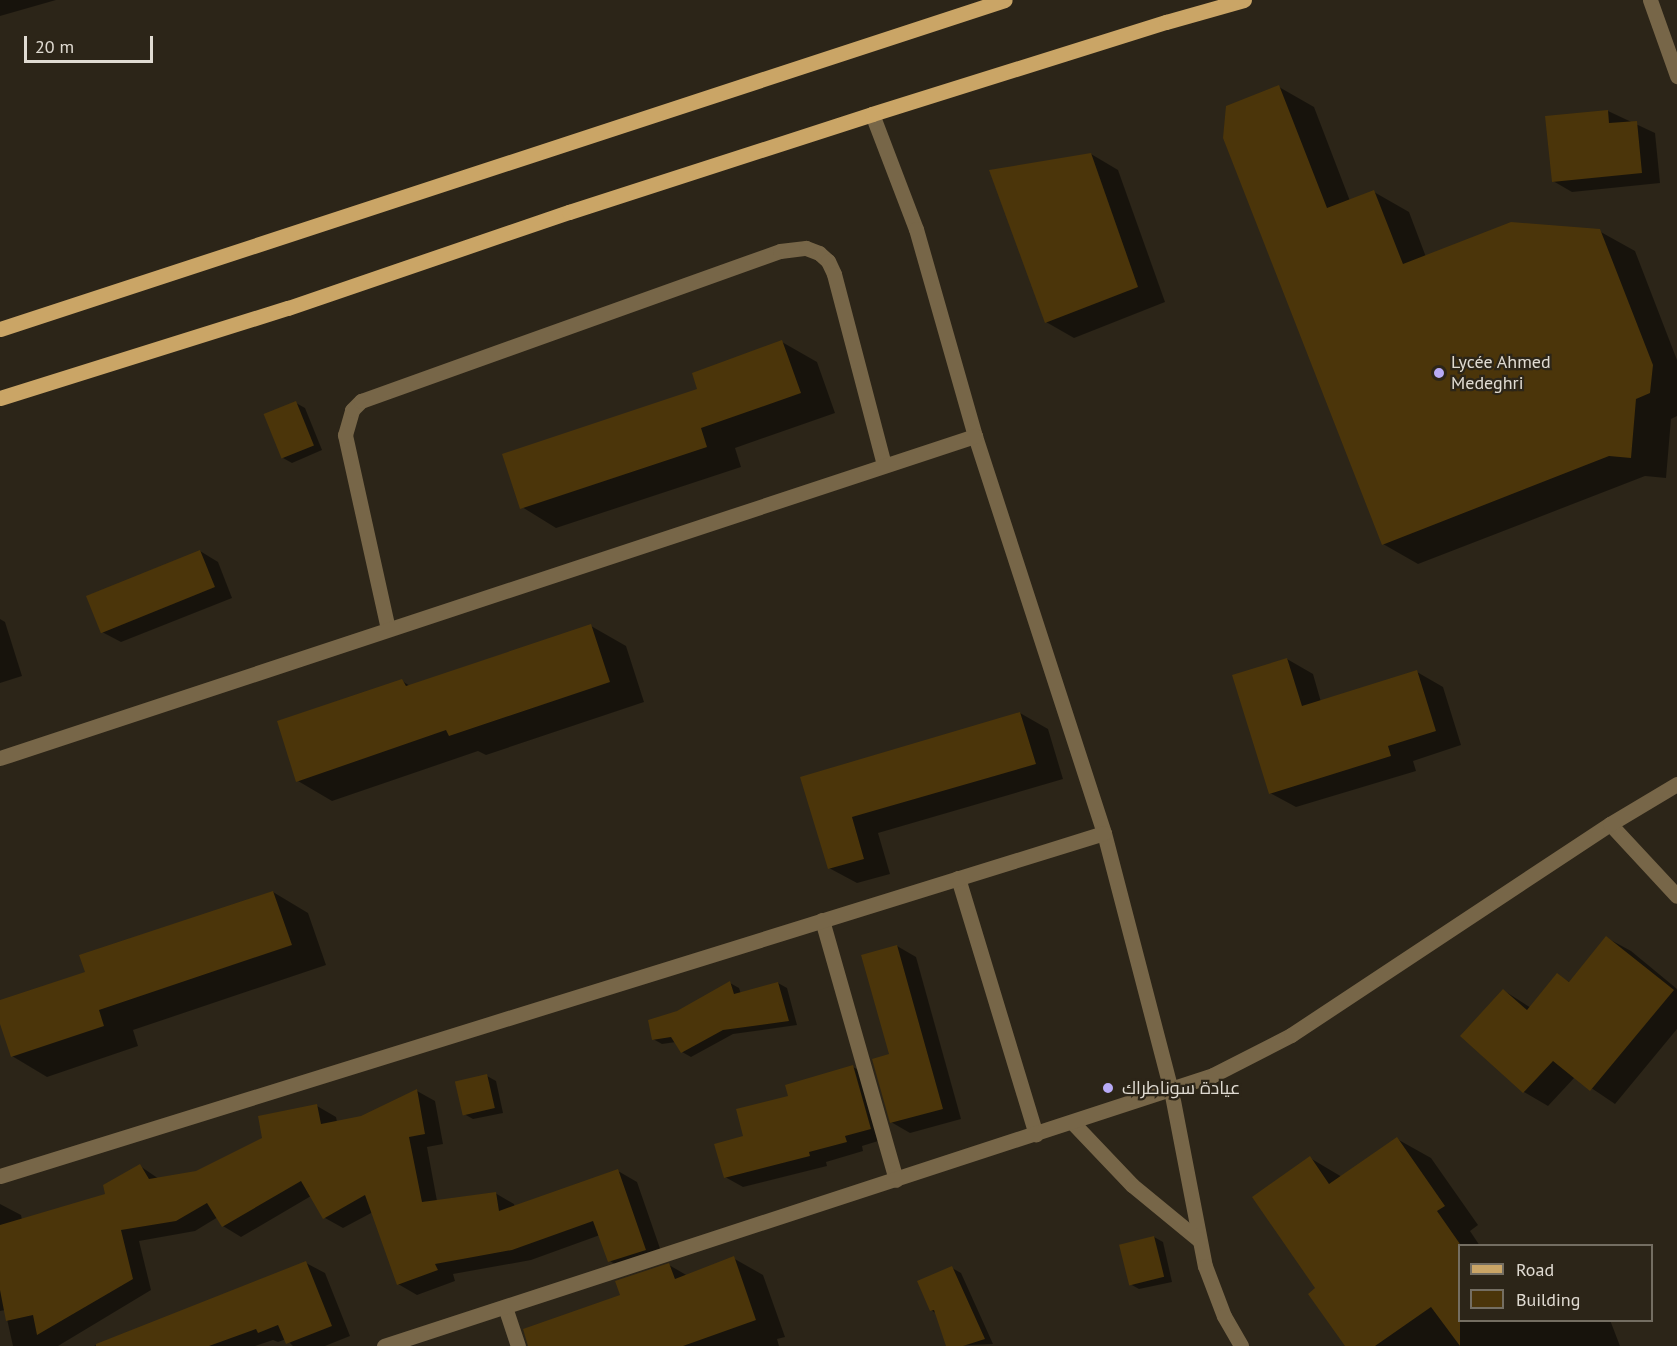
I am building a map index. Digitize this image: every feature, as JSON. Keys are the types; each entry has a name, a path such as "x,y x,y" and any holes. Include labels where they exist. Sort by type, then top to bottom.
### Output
{"main road":[{"path":"0,329 1005,0"},
{"path":"0,398 288,308 569,212 872,114 1166,22 1244,0"}],"street":[{"path":"1650,0 1677,76"},
{"path":"872,114 916,229 975,436 1104,833 1171,1090 1199,1240 1213,1291 1241,1346"},
{"path":"388,629 345,435 352,410 361,401 780,252 806,248 819,253 828,261 834,274 884,465"},
{"path":"0,758 975,436"},
{"path":"384,1346 1171,1090 1244,1061 1290,1035 1610,824 1677,784"},
{"path":"1610,824 1677,896"},
{"path":"0,1176 1104,833"},
{"path":"958,878 1036,1134"},
{"path":"822,920 896,1180"},
{"path":"1072,1122 1132,1185 1199,1240"},
{"path":"505,1307 518,1346"}],"building":[{"path":"1279,85 1327,208 1374,190 1403,264 1511,222 1600,229 1653,365 1650,393 1636,399 1631,458 1609,456 1382,545 1223,138 1226,106"},
{"path":"1608,110 1609,123 1637,121 1642,173 1552,182 1545,116"},
{"path":"1091,153 1138,287 1045,323 989,170"},
{"path":"782,340 801,393 701,428 707,447 520,509 502,454 697,389 692,373"},
{"path":"296,401 314,446 282,459 264,414"},
{"path":"200,550 215,587 101,633 86,596"},
{"path":"591,624 610,682 449,736 446,730 296,782 277,721 402,679 406,686"},
{"path":"1287,658 1302,706 1417,670 1436,731 1388,746 1391,756 1269,794 1232,675"},
{"path":"1020,712 1036,764 852,817 864,859 828,869 800,777"},
{"path":"273,891 292,945 99,1010 104,1026 11,1057 0,1024 0,1000 85,972 79,955"},
{"path":"1606,936 1674,990 1590,1091 1553,1061 1523,1093 1460,1036 1503,989 1527,1010 1557,973 1569,982"},
{"path":"897,945 943,1109 890,1123 872,1059 889,1054 861,955"},
{"path":"730,981 734,994 778,982 789,1021 723,1030 681,1053 671,1037 652,1040 648,1020 677,1011"},
{"path":"853,1065 871,1129 845,1136 847,1142 809,1152 810,1156 724,1178 714,1144 743,1136 736,1109 788,1096 785,1085"},
{"path":"487,1074 495,1108 463,1116 455,1081"},
{"path":"417,1089 425,1134 409,1137 422,1202 496,1192 499,1211 618,1169 646,1250 608,1262 593,1221 512,1250 435,1264 438,1270 397,1285 365,1195 323,1219 301,1181 222,1227 207,1203 176,1221 121,1230 133,1279 37,1335 33,1315 6,1321 0,1290 0,1225 105,1194 103,1185 140,1164 149,1179 196,1171 262,1138 258,1116 317,1104 321,1124 361,1116"},
{"path":"1397,1137 1445,1206 1437,1211 1460,1244 1458,1244 1458,1322 1460,1322 1460,1346 1431,1307 1375,1346 1345,1346 1308,1294 1315,1288 1252,1197 1310,1156 1329,1184"},
{"path":"1154,1236 1164,1277 1129,1285 1119,1245"},
{"path":"734,1256 756,1320 683,1346 528,1346 523,1329 620,1295 615,1281 669,1263 675,1279"},
{"path":"306,1261 332,1326 286,1344 278,1325 258,1333 256,1329 209,1346 96,1346 96,1344"},
{"path":"952,1266 985,1339 963,1346 946,1346 934,1310 930,1311 917,1281"}],"place":[{"name":"Lycée Ahmed Medeghri","path":"1439,373"},
{"name":"عيادة سوناطراك","path":"1108,1088"}]}
